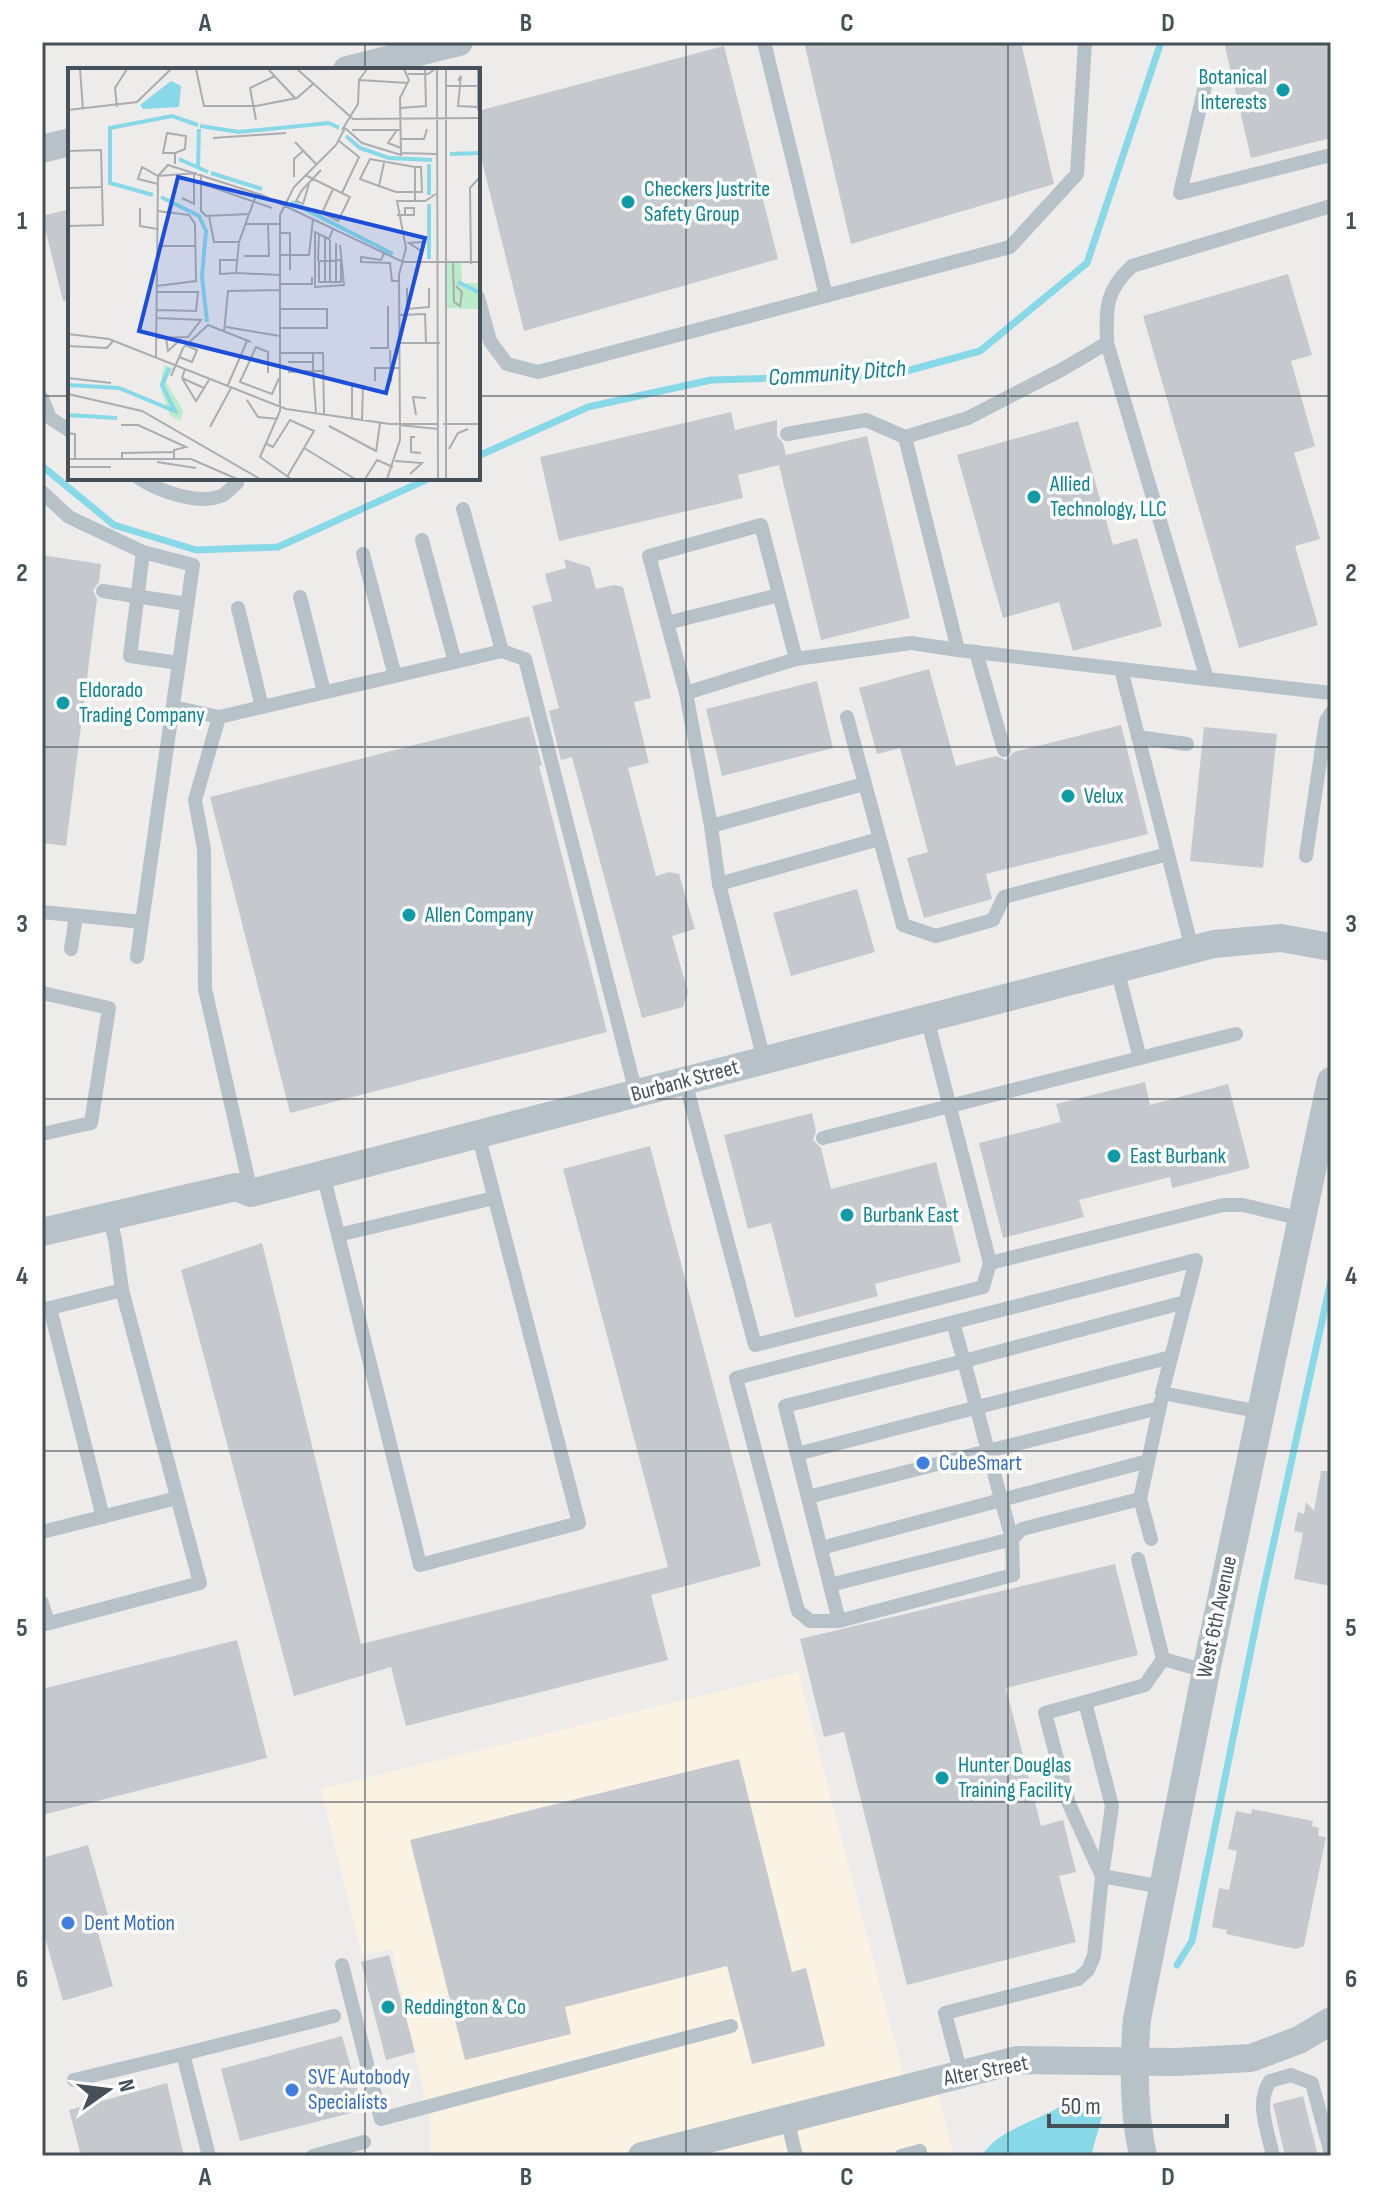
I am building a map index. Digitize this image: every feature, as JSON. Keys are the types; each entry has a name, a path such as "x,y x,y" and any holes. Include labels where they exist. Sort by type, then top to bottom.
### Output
{"street":[{"path":"361,68 415,61 459,42"},
{"path":"42,149 68,142"},
{"name":"Burbank Street","path":"42,1232 236,1187 251,1193 1214,944 1263,938 1331,947"},
{"name":"West 6th Avenue","path":"1143,2156 1134,2101 1137,2019 1206,1671 1331,1081"},
{"name":"Alter Street","path":"642,2156 682,2151 787,2119 1017,2060 1133,2063 1251,2058 1299,2040 1331,2021"}],"lane":[{"path":"764,42 826,296"},
{"path":"480,304 490,341 507,364 538,372 1010,247 1077,174 1085,42"},
{"path":"1206,82 1180,193 1331,155"},
{"path":"1207,679 1107,343 1109,297 1119,278 1132,266 1331,206"},
{"path":"787,434 866,420 905,437 968,418 1107,343"},
{"path":"42,398 50,418 68,430"},
{"path":"905,437 958,650"},
{"path":"142,480 150,486 192,499 222,496 238,480"},
{"path":"42,492 69,517 143,552 193,565 137,957"},
{"path":"463,509 502,651"},
{"path":"764,1060 719,884 686,693 649,556 761,525 796,659"},
{"path":"422,540 455,662"},
{"path":"143,552 130,656 179,663"},
{"path":"363,554 395,676"},
{"path":"103,591 187,604"},
{"path":"667,623 779,595"},
{"path":"300,597 324,692"},
{"path":"238,608 262,707"},
{"path":"686,693 796,659 911,643 1331,693"},
{"path":"173,707 219,717 502,651 525,659 636,1093"},
{"path":"976,652 1004,750"},
{"path":"1121,669 1192,949"},
{"path":"1306,856 1326,721 1331,713"},
{"path":"219,717 195,800 204,849 205,989 251,1193"},
{"path":"847,717 903,925 936,936 993,920 1004,897 1168,854"},
{"path":"1138,737 1187,744"},
{"path":"711,826 864,784"},
{"path":"719,884 879,839"},
{"path":"42,912 142,922"},
{"path":"71,949 76,916"},
{"path":"1117,969 1140,1058"},
{"path":"42,993 109,1008 91,1123 42,1134"},
{"path":"685,1081 755,1345 983,1287 990,1263 927,1018"},
{"path":"823,1138 1236,1034"},
{"path":"323,1174 420,1565 579,1523 478,1134"},
{"path":"338,1235 494,1198"},
{"path":"990,1263 1223,1205 1243,1205 1302,1219"},
{"path":"42,1603 45,1624 200,1583 122,1290 109,1216"},
{"path":"953,1323 1012,1539 1013,1575 839,1621 810,1621 798,1611 736,1378 1196,1260 1140,1499 1151,1539"},
{"path":"103,1517 46,1309 122,1290"},
{"path":"839,1621 785,1406 1185,1302"},
{"path":"797,1454 1171,1357"},
{"path":"808,1497 988,1451 1161,1400 1261,1412"},
{"path":"821,1548 1148,1461"},
{"path":"42,1532 177,1498"},
{"path":"830,1585 1012,1539 1022,1529 1140,1499"},
{"path":"1102,1876 1069,1804 1045,1713 1145,1685 1163,1659 1138,1559"},
{"path":"1163,1659 1206,1671"},
{"path":"961,2074 945,2013 1078,1979 1088,1970 1094,1956 1112,1806 1085,1702"},
{"path":"1102,1876 1162,1887"},
{"path":"342,1965 381,2119 731,2026"},
{"path":"74,2080 334,2016"},
{"path":"183,2054 209,2156"},
{"path":"1273,2156 1261,2103 1270,2081 1291,2075 1312,2083 1331,2154"},
{"path":"787,2119 796,2156"},
{"path":"313,2156 364,2142"},
{"path":"901,2156 920,2151"}],"shaded area":[{"path":"798,1672 910,2100 938,2094 954,2156 430,2156 430,2120 392,1949 362,1955 321,1789"}],"water":[{"path":"1084,2100 1103,2113 1091,2156 982,2156 1009,2132 1067,2102 1073,2104"}],"building":[{"name":"Checkers Justrite Safety Group","path":"804,42 1021,42 1054,184 851,244"},
{"name":"Botanical Interests","path":"1224,42 1331,42 1331,138 1251,158"},
{"name":"Checkers Justrite Safety Group","path":"724,46 778,259 524,331 480,153 480,110"},
{"path":"68,210 68,300 63,301 42,216"},
{"path":"1288,274 1312,355 1291,361 1315,446 1294,453 1320,539 1295,546 1318,625 1239,648 1143,316"},
{"path":"731,412 735,430 777,420 777,436 783,443 786,455 867,436 910,618 821,640 779,465 738,475 743,498 559,541 540,457"},
{"name":"Allied Technology, LLC","path":"1078,421 1113,545 1137,538 1162,626 1073,651 1059,602 1003,618 957,455"},
{"name":"Eldorado Trading Company","path":"42,555 101,564 99,582 93,590 97,599 66,846 42,843"},
{"path":"564,559 590,567 596,589 614,585 623,587 651,698 634,702 649,763 628,768 656,876 669,872 679,874 695,929 672,936 688,992 683,1007 642,1018 572,757 561,760 549,711 559,708 532,606 552,601 545,574 566,568"},
{"path":"929,669 956,766 996,756 1006,760 1014,752 1121,725 1148,834 986,874 992,899 924,918 907,858 928,852 900,748 877,754 859,688"},
{"path":"817,681 833,748 722,776 706,709"},
{"name":"Allen Company","path":"529,716 607,1032 290,1113 210,797"},
{"path":"1204,727 1277,734 1263,868 1190,861"},
{"path":"857,889 875,952 791,976 773,913"},
{"name":"East Burbank","path":"1145,1082 1150,1105 1228,1084 1250,1168 1172,1188 1170,1177 1079,1200 1084,1217 1003,1238 979,1143 1061,1122 1056,1104"},
{"name":"Burbank East","path":"812,1113 816,1131 813,1140 821,1148 831,1189 936,1162 961,1262 875,1284 878,1296 795,1318 771,1223 748,1229 724,1135"},
{"path":"650,1146 761,1566 651,1595 668,1660 406,1726 391,1667 294,1696 181,1270 262,1243 361,1644 668,1567 563,1169"},
{"path":"1321,1471 1331,1471 1331,1586 1294,1579 1303,1533 1294,1531 1298,1512 1304,1514 1306,1502 1314,1511"},
{"name":"Hunter Douglas Training Facility","path":"1115,1564 1138,1655 1006,1688 1041,1826 1063,1820 1076,1872 1059,1876 1076,1942 907,1985 844,1732 824,1737 800,1639"},
{"path":"237,1640 267,1758 42,1815 42,1689"},
{"path":"739,1759 792,1972 806,1968 825,2046 752,2064 727,1966 565,2007 571,2034 465,2060 410,1840"},
{"path":"1252,1809 1313,1821 1312,1826 1319,1828 1318,1836 1326,1837 1304,1946 1296,1949 1226,1934 1227,1930 1212,1927 1219,1888 1229,1890 1237,1851 1228,1849 1236,1811 1251,1814"},
{"name":"Dent Motion","path":"88,1845 108,1915 94,1919 113,1986 63,2001 42,1927 42,1858"},
{"name":"Reddington & Co","path":"389,1955 415,2052 386,2060 361,1962"},
{"name":"SVE Autobody Specialists","path":"342,2036 363,2110 240,2141 221,2069"},
{"path":"167,2083 184,2156 81,2156 69,2110"},
{"path":"1303,2096 1318,2156 1285,2156 1273,2104"}],"waterway":[{"name":"Community Ditch","path":"480,455 588,407 711,380 892,375 980,351 1087,263 1161,42"},
{"name":"Community Ditch","path":"42,466 114,525 196,550 278,547 426,480"},
{"path":"1177,1965 1192,1941 1260,1605 1331,1280"}],"place":[{"name":"Botanical Interests","path":"1283,90"},
{"name":"Checkers Justrite Safety Group","path":"628,202"},
{"name":"Allied Technology, LLC","path":"1034,497"},
{"name":"Eldorado Trading Company","path":"63,703"},
{"name":"Velux","path":"1068,796"},
{"name":"Allen Company","path":"409,915"},
{"name":"East Burbank","path":"1114,1156"},
{"name":"Burbank East","path":"847,1215"},
{"name":"CubeSmart","path":"923,1463"},
{"name":"Hunter Douglas Training Facility","path":"942,1778"},
{"name":"Dent Motion","path":"68,1923"},
{"name":"Reddington & Co","path":"388,2007"},
{"name":"SVE Autobody Specialists","path":"292,2090"}]}
